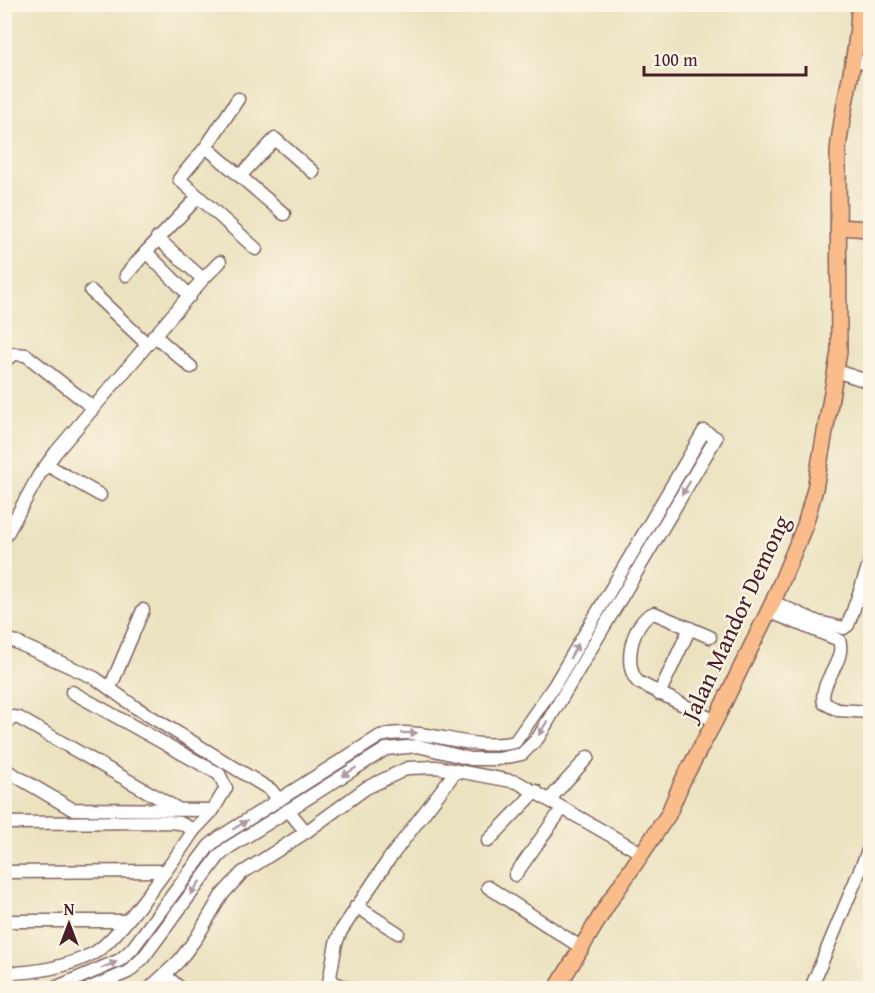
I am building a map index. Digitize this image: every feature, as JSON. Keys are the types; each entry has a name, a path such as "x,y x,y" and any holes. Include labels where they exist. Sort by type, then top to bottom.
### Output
{"main road":[{"name":"Jalan Mandor Demong","path":"557,988 609,902 668,815 682,782 715,721 771,606 810,508 836,371 840,321 838,152 841,122 854,60 859,4"},
{"path":"838,227 870,229"}],"street":[{"path":"854,60 870,65"},
{"path":"238,99 206,147 179,179 196,198 256,249"},
{"path":"240,176 275,139 313,172"},
{"path":"206,147 284,214"},
{"path":"126,274 196,198"},
{"path":"157,238 203,279"},
{"path":"146,252 190,296"},
{"path":"4,538 47,465 92,407 220,262"},
{"path":"91,291 151,339 191,367"},
{"path":"4,362 14,354 26,355 92,407"},
{"path":"836,371 870,382"},
{"path":"55,988 120,960 138,942 209,846 380,736 395,732 420,733 473,745 497,746 514,742 559,690 716,438 704,431 559,690 538,738 522,754 498,759 471,759 418,746 386,749 219,856 149,950 128,972 90,988"},
{"path":"47,465 100,495"},
{"path":"771,606 844,628 848,625 870,562"},
{"path":"771,606 839,640 840,651 823,694 826,706 838,710 870,712"},
{"path":"110,688 143,610"},
{"path":"710,637 657,614 650,614 629,647 632,676 659,694 715,721"},
{"path":"659,694 690,628"},
{"path":"4,637 76,668 110,688 135,707 271,790 279,800"},
{"path":"4,973 51,969 96,952 115,935 164,871 180,854 194,830 213,810 226,788 219,774 72,692"},
{"path":"4,727 13,717 19,718 179,810"},
{"path":"549,800 588,758"},
{"path":"150,988 165,975 196,937 230,884 251,866 306,832 366,788 408,768 423,766 510,780 536,791 562,809 643,854"},
{"path":"4,769 72,809 213,810"},
{"path":"347,988 329,985 336,943 356,906 456,771"},
{"path":"488,841 536,791"},
{"path":"72,809 72,822"},
{"path":"515,875 562,809"},
{"path":"288,810 306,832"},
{"path":"4,823 167,822 194,830"},
{"path":"811,988 870,846"},
{"path":"4,872 164,871"},
{"path":"488,886 582,948"},
{"path":"356,906 398,933"},
{"path":"4,921 126,921"},
{"path":"138,942 149,950"},
{"path":"165,975 180,988"}]}
